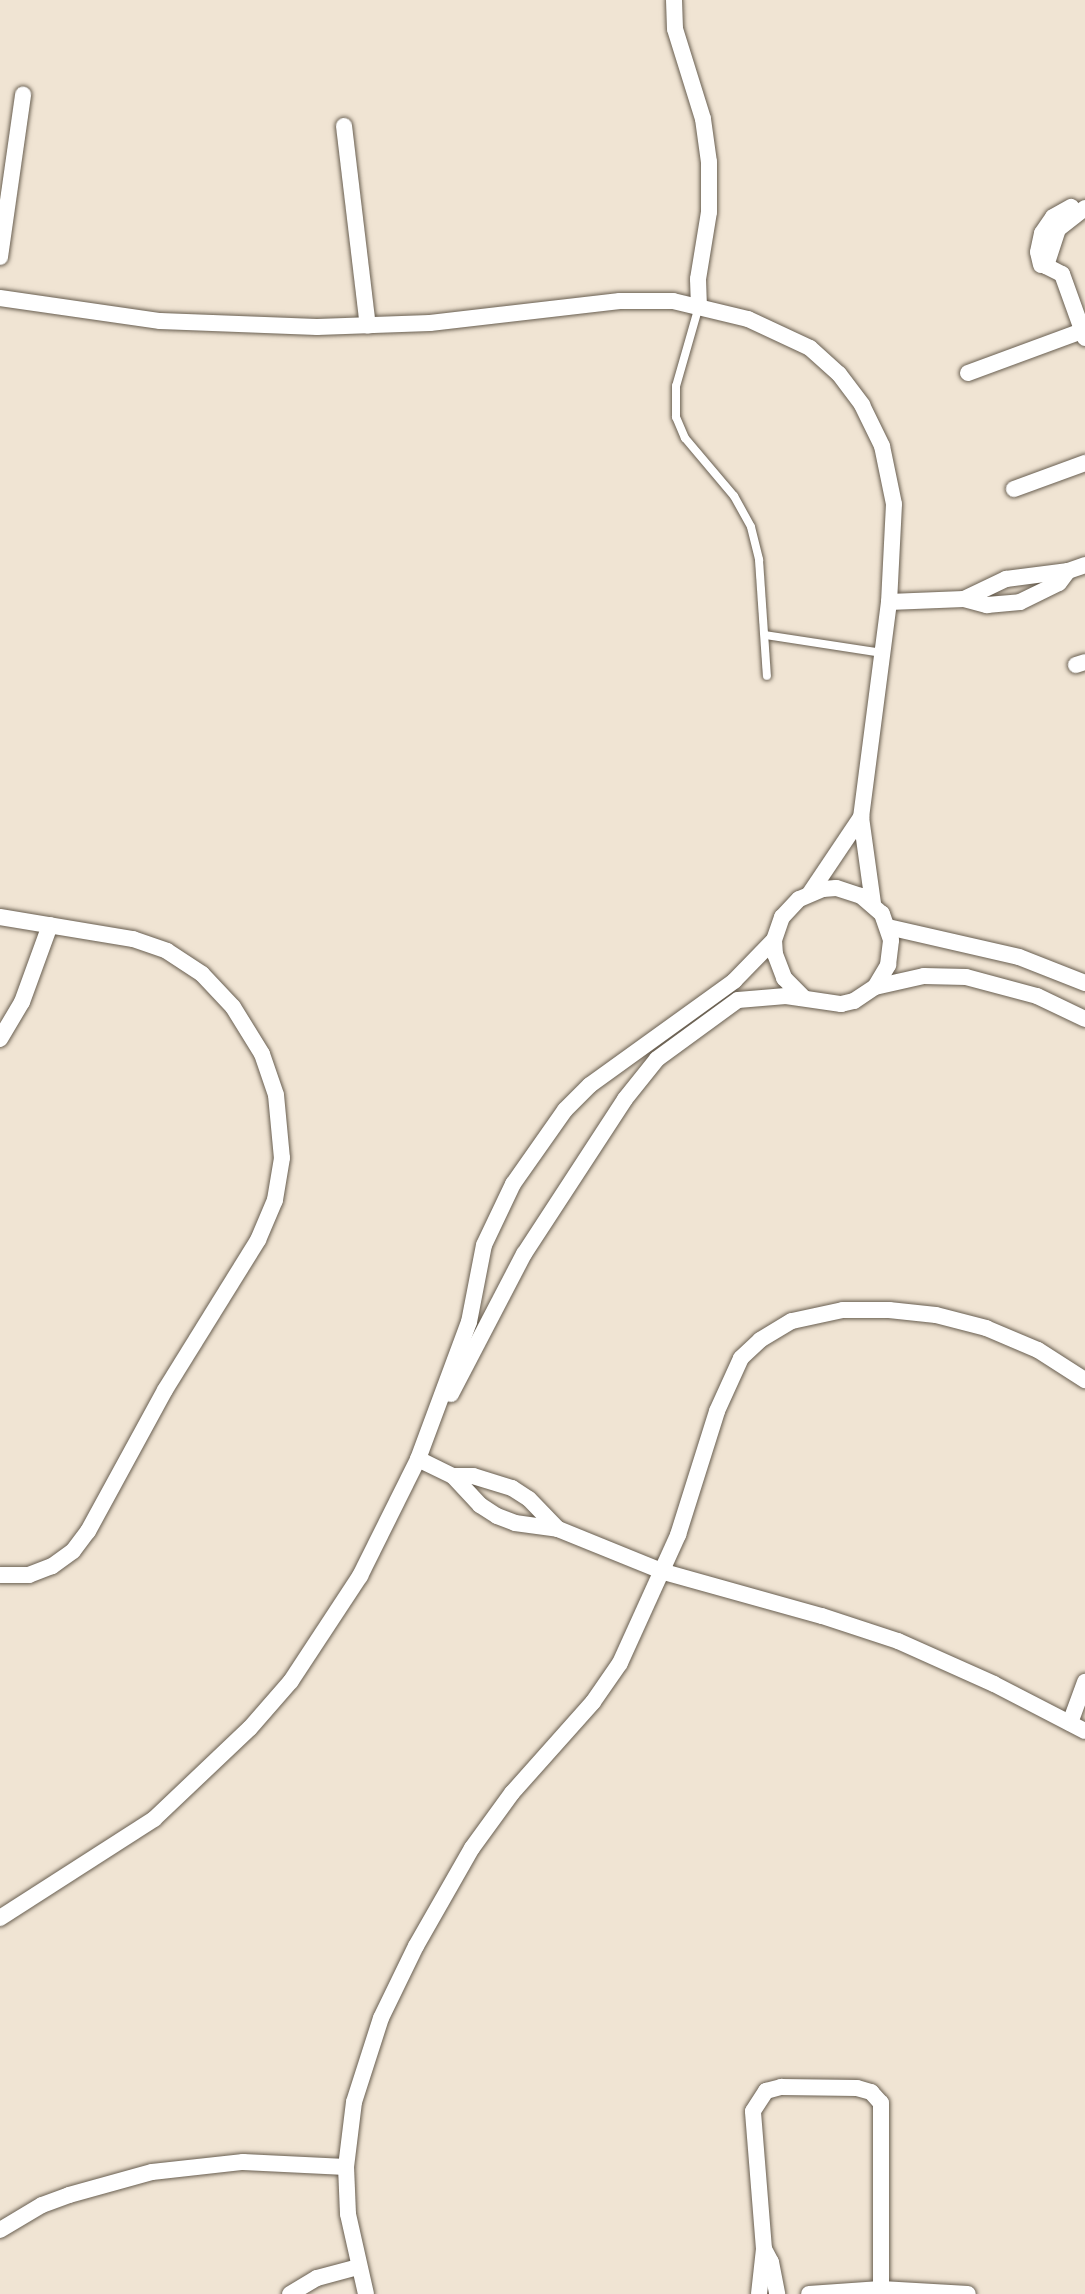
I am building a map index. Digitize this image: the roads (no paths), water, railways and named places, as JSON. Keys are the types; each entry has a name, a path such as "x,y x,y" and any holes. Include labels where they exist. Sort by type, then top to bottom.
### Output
{"street":[{"path":"674,0 675,29 703,119 709,162 709,212 698,279 699,306"},
{"path":"0,257 23,95"},
{"path":"344,126 368,326"},
{"path":"968,373 1084,333 1062,274 1043,271 1038,252 1042,233 1062,211 1085,207"},
{"path":"0,298 160,321 264,327 430,323 620,301 699,306 748,319 793,338 839,374 862,405 882,446 892,486 895,540 861,817 873,903 888,927 891,952 875,987"},
{"path":"1014,489 1085,463"},
{"path":"964,599 1006,579 1068,571 1085,565"},
{"path":"889,602 964,599 987,605 1020,602 1059,583 1068,571"},
{"path":"0,1918 154,1819 250,1728 291,1681 360,1576 429,1434 513,1274 544,1222 645,1071 774,940 790,907 810,893 861,817"},
{"path":"810,893 836,888 873,903"},
{"path":"0,917 106,933 150,944 183,960 210,981 244,1022 262,1054 276,1095 282,1137 280,1179 258,1240 165,1390 81,1542 63,1559 29,1575 0,1575"},
{"path":"0,1039 22,1002 50,925"},
{"path":"888,927 1019,957 1085,983"},
{"path":"774,940 784,978 803,997"},
{"path":"429,1434 469,1322 484,1245 509,1191 577,1097 689,1024 738,1000 803,997 841,1004 854,1001 875,987 924,976 966,977 1037,996 1085,1019"},
{"path":"366,2294 348,2214 346,2167 349,2128 361,2075 381,2018 457,1872 491,1820 607,1683 631,1642 664,1572 733,1370 760,1340 792,1321 843,1310 889,1310 936,1315 1012,1338 1055,1359 1085,1380"},
{"path":"418,1459 453,1476 480,1505 497,1516 535,1528 558,1529 664,1572 822,1616 898,1641 1085,1731"},
{"path":"453,1476 483,1478 512,1488 529,1499 558,1529"},
{"path":"0,1567 28,1567 51,1556 102,1503"},
{"path":"1070,1723 1085,1682"},
{"path":"777,2294 771,2262 764,2249 753,2119 756,2103 766,2091 781,2087 865,2089 877,2097 883,2110 881,2292"},
{"path":"0,2230 42,2205 152,2172 243,2162 346,2167"},
{"path":"759,2294 759,2262 764,2249"},
{"path":"290,2294 317,2278 358,2267"},
{"path":"809,2294 968,2294"}],"lane":[{"path":"699,306 676,386 676,417 685,438 734,496 751,527 759,560 767,676"},
{"path":"765,635 882,653"}]}
